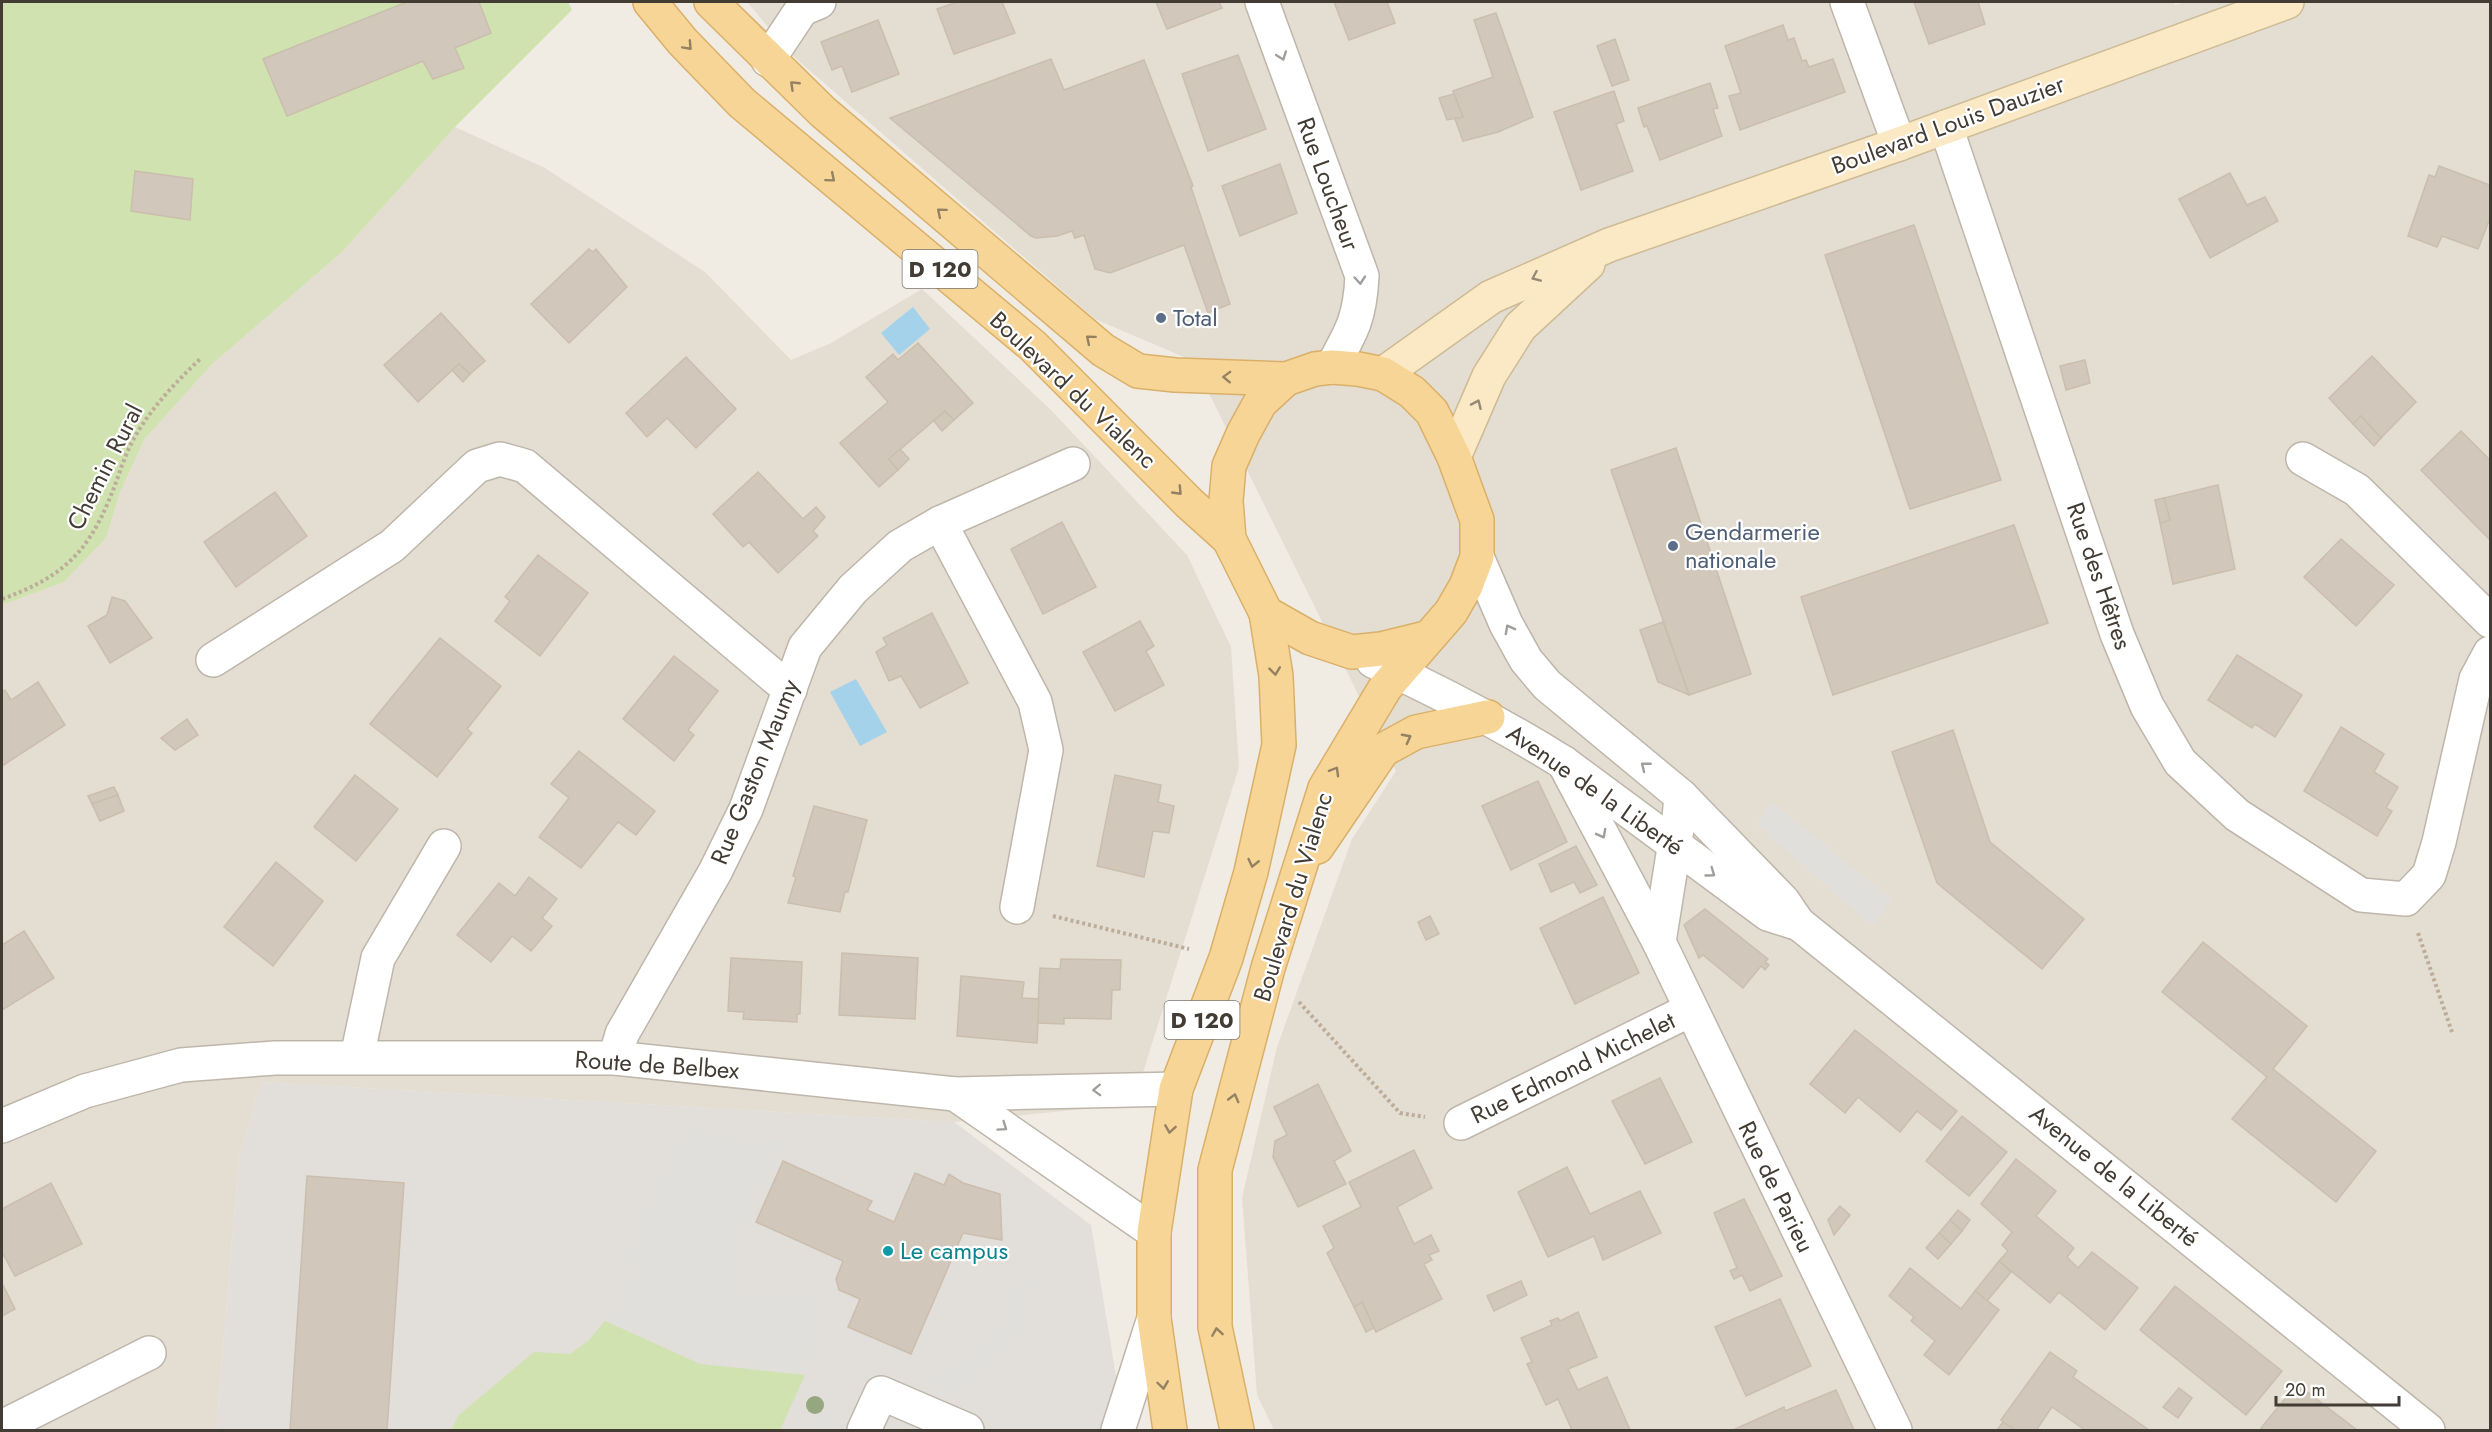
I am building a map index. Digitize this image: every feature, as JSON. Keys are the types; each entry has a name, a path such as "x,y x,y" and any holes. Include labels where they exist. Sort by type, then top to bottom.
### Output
{"main road":[{"name":"Boulevard du Vialenc","path":"650,2 683,42 742,103 1033,345 1189,503 1228,539"},
{"name":"D 120","path":"711,2 823,112 1103,350 1138,371 1175,375 1286,379"},
{"name":"Boulevard Louis Dauzier","path":"1383,374 1491,297 1609,245 1899,144 2287,2"},
{"name":"Boulevard Louis Dauzier","path":"1454,457 1489,376 1520,327 1609,245"},
{"path":"1426,638 1381,650 1352,651 1310,639 1266,613 1228,539 1226,501 1229,466 1260,403 1286,379 1315,369 1332,367 1383,374 1412,392 1432,412 1454,457 1477,520 1477,557"},
{"name":"Boulevard du Vialenc","path":"1237,1431 1215,1327 1215,1170 1269,968 1325,788 1374,703 1426,638 1451,612 1466,586 1477,557"},
{"name":"Boulevard du Vialenc","path":"1170,1431 1154,1318 1154,1232 1176,1089 1226,958 1251,872 1279,745 1276,676 1266,613"},
{"path":"1295,881 1383,750 1416,732 1488,717"}],"street":[{"path":"768,60 802,9 819,2"},
{"name":"Rue Loucheur","path":"1262,2 1362,276 1361,302 1355,325 1332,367"},
{"path":"1847,2 1899,144"},
{"name":"Rue des Hêtres","path":"1946,127 2117,634 2147,706 2174,753 2180,762 2237,815 2361,895 2406,898"},
{"path":"213,660 392,546 477,466 500,459 525,466 790,690"},
{"path":"2303,459 2356,490 2490,621"},
{"name":"Rue Gaston Maumy","path":"615,1058 622,1034 715,872 746,809 805,647 853,589 900,546 940,523 1072,464"},
{"path":"940,523 1035,702 1046,750 1017,907"},
{"name":"Avenue de la Liberté","path":"1477,557 1506,624 1526,660 1547,685 1681,796 1783,901 1798,923 2428,1431"},
{"name":"Avenue de la Liberté","path":"1352,651 1488,717 1564,763 1676,838 1768,914 1798,923"},
{"path":"2406,898 2429,875 2439,842 2476,679 2490,653"},
{"name":"Rue de Parieu","path":"1564,763 1659,942 1895,1431"},
{"name":"Avenue de la Liberté","path":"1676,838 1681,796"},
{"path":"1659,942 1676,838"},
{"path":"357,1057 378,958 444,846"},
{"name":"Rue Edmond Michelet","path":"1461,1123 1690,1010"},
{"name":"Route de Belbex","path":"2,1126 85,1091 182,1065 275,1058 615,1058 955,1094 1176,1089"},
{"name":"Route de Belbex","path":"955,1094 1154,1232"},
{"path":"1118,1431 1154,1318"},
{"path":"2,1427 149,1353"},
{"path":"864,1431 881,1393 967,1431"}],"path":[{"name":"Chemin Rural","path":"2,599 26,590 63,569 87,544 108,503 131,444 163,395 200,358"},
{"path":"2406,898 2452,1032"},
{"path":"1017,907 1226,958"},
{"name":"Rue Edmond Michelet","path":"1269,968 1400,1113 1461,1123"}],"shaded area":[{"path":"747,2 2174,2 2175,5 2185,2 2490,2 2490,1430 1274,1430 1257,1395 1242,1198 1277,1047 1352,839 1396,771 1193,361 1095,319 792,55"},
{"path":"455,127 545,168 705,272 791,360 831,343 922,289 1051,410 1187,555 1231,647 1239,767 1133,1104 954,1122 261,1082 239,1157 216,1430 2,1430 2,605 64,582 106,538 120,492 144,440 211,365 342,252"},
{"path":"1773,803 1892,900 1872,926 1756,824"},
{"path":"261,1082 954,1122 1091,1225 1125,1430 216,1430 239,1157"},
{"path":"683,1122 716,1137 791,1140 754,1202 748,1230 741,1295 817,1294 813,1373 700,1360 606,1319 629,1276 624,1249"},
{"path":"1013,1280 1042,1281 1021,1334 977,1382 958,1395 938,1404 926,1373 955,1362 987,1335 1000,1315"},
{"path":"819,1407 848,1420 843,1430 808,1430"}],"green space":[{"path":"2,2 568,2 572,10 455,127 342,252 211,365 144,440 120,492 106,538 64,582 2,605"},
{"path":"605,1321 700,1364 805,1375 780,1430 451,1430 459,1415 534,1352 570,1354 588,1341"}],"water":[{"path":"913,307 930,329 899,355 881,333"},
{"path":"856,679 887,732 860,746 830,692"}],"building":[{"path":"407,2 479,2 491,33 455,48 464,68 433,79 423,61 287,116 263,59"},
{"path":"957,2 1002,2 1015,33 954,54 937,9"},
{"path":"1156,2 1219,2 1222,8 1167,29"},
{"path":"1334,2 1387,2 1395,23 1349,40"},
{"path":"1914,2 1978,2 1985,24 1929,44"},
{"path":"1496,13 1533,117 1498,132 1463,141 1455,119 1463,117 1453,91 1493,77 1474,20"},
{"path":"878,20 899,74 852,92 842,66 832,70 821,42"},
{"path":"1783,25 1788,40 1794,38 1802,61 1806,60 1809,67 1833,59 1845,92 1740,130 1729,96 1741,93 1725,46"},
{"path":"1615,39 1629,80 1612,86 1597,46"},
{"path":"1238,55 1266,129 1208,151 1182,74"},
{"path":"1051,59 1064,90 1144,60 1193,186 1191,187 1230,304 1208,313 1184,245 1110,273 1095,269 1084,235 1075,238 1072,231 1057,236 1036,238 1031,236 890,118"},
{"path":"1710,83 1718,108 1713,109 1722,136 1660,160 1647,126 1644,127 1638,108"},
{"path":"1614,91 1624,121 1616,124 1633,171 1581,190 1554,112"},
{"path":"1454,94 1463,117 1447,120 1439,98"},
{"path":"1280,164 1297,213 1240,236 1222,186"},
{"path":"2439,166 2490,185 2490,218 2478,249 2442,236 2437,247 2408,236 2429,175 2435,177"},
{"path":"135,171 193,179 190,220 131,211"},
{"path":"2230,173 2247,205 2265,197 2278,221 2210,258 2179,199"},
{"path":"1914,225 2001,480 1910,509 1825,255"},
{"path":"589,249 593,252 596,249 627,287 569,343 531,304"},
{"path":"441,313 485,361 470,374 459,364 418,402 384,365"},
{"path":"918,343 973,403 954,420 945,411 889,459 898,470 879,487 840,443 888,402 866,377 893,354 898,360"},
{"path":"2372,356 2416,402 2381,438 2361,416 2353,424 2329,398"},
{"path":"686,357 736,409 696,448 667,418 647,437 626,413"},
{"path":"2085,360 2090,383 2066,390 2060,366"},
{"path":"459,364 470,374 463,382 452,370"},
{"path":"945,411 954,420 942,431 934,421"},
{"path":"2361,416 2381,438 2374,446 2353,424"},
{"path":"2461,431 2490,460 2490,540 2421,470"},
{"name":"Gendarmerie nationale","path":"1676,448 1751,674 1689,695 1611,470"},
{"path":"900,449 909,459 898,470 889,459"},
{"path":"758,472 803,519 816,507 825,517 813,531 818,536 778,573 749,542 743,547 713,514"},
{"path":"2218,485 2235,569 2173,584 2160,523 2170,520 2164,498"},
{"path":"275,492 307,536 236,587 204,542"},
{"path":"2164,498 2170,520 2160,523 2155,500"},
{"path":"1062,522 1096,587 1043,614 1011,549"},
{"path":"2014,525 2048,623 1833,695 1801,597"},
{"path":"2341,539 2394,585 2356,626 2304,577"},
{"path":"538,555 588,593 540,656 495,621 510,601 505,597"},
{"path":"112,597 125,601 152,638 110,663 88,626 107,615"},
{"path":"932,613 968,683 920,708 901,676 889,681 876,652 887,645 883,638"},
{"path":"1140,621 1154,646 1146,651 1164,685 1115,711 1083,652"},
{"path":"1663,622 1689,695 1658,682 1640,630"},
{"path":"440,638 501,686 467,729 472,733 437,777 370,724"},
{"path":"2237,655 2302,695 2275,737 2255,724 2252,728 2208,700"},
{"path":"674,656 718,691 688,730 694,735 674,761 623,719"},
{"path":"38,682 65,725 2,766 2,692 5,690 11,700"},
{"path":"187,719 198,735 175,750 161,738"},
{"path":"2341,727 2384,754 2374,772 2398,787 2386,808 2392,811 2377,836 2304,791"},
{"path":"1953,730 1990,842 2084,919 2042,969 1937,883 1892,752"},
{"path":"579,751 655,811 636,835 618,822 581,868 539,837 569,798 551,784"},
{"path":"355,775 398,809 356,861 314,827"},
{"path":"1115,775 1161,785 1158,802 1174,806 1169,833 1153,831 1144,877 1097,866"},
{"path":"1538,781 1567,842 1511,870 1482,806"},
{"path":"114,787 118,795 92,804 88,796"},
{"path":"118,795 124,811 100,821 92,804"},
{"path":"814,806 867,820 848,892 845,892 840,912 788,903 796,877 793,876"},
{"path":"1576,846 1597,885 1580,893 1574,882 1551,892 1539,864"},
{"path":"276,862 323,901 273,966 224,927"},
{"path":"529,877 557,899 542,918 552,926 531,951 512,936 491,962 457,935 499,883 515,896"},
{"path":"1603,897 1639,973 1575,1004 1540,928"},
{"path":"1705,909 1768,959 1765,962 1769,965 1765,970 1761,966 1743,988 1703,955 1699,958 1684,925"},
{"path":"1430,916 1439,934 1426,940 1418,922"},
{"path":"24,931 54,978 2,1010 2,945"},
{"path":"2203,942 2307,1026 2273,1069 2376,1151 2336,1202 2232,1119 2267,1077 2162,992"},
{"path":"842,953 918,958 915,1019 839,1015"},
{"path":"731,958 802,962 800,1014 797,1014 797,1022 743,1019 744,1012 728,1011"},
{"path":"1061,959 1121,960 1120,990 1112,990 1111,1019 1064,1018 1064,1024 1037,1023 1040,968 1060,969"},
{"path":"961,976 1024,982 1022,998 1039,999 1037,1043 957,1036"},
{"path":"1855,1030 1957,1111 1941,1130 1917,1111 1900,1132 1858,1097 1845,1113 1810,1084"},
{"path":"1660,1078 1692,1142 1645,1164 1612,1101"},
{"path":"1318,1084 1351,1151 1334,1161 1346,1184 1298,1207 1273,1157 1275,1141 1287,1135 1274,1107"},
{"path":"1962,1116 2007,1152 1969,1196 1926,1161"},
{"path":"1414,1150 1432,1188 1397,1207 1414,1244 1431,1235 1439,1251 1429,1255 1432,1260 1424,1264 1442,1299 1376,1332 1362,1302 1354,1307 1327,1253 1334,1248 1323,1226 1361,1207 1349,1182"},
{"path":"2016,1159 2056,1191 2036,1216 2074,1248 2067,1257 2078,1268 2092,1252 2138,1288 2105,1330 2059,1292 2050,1303 1999,1261 2008,1251 2002,1245 2012,1232 1981,1204"},
{"name":"Le campus","path":"783,1161 872,1201 867,1210 894,1222 915,1173 944,1185 949,1174 963,1183 1000,1194 1002,1240 963,1233 911,1354 848,1327 860,1299 839,1290 836,1279 843,1261 756,1222"},
{"path":"1567,1167 1590,1214 1640,1191 1661,1233 1603,1260 1594,1236 1548,1257 1518,1192"},
{"path":"307,1176 404,1183 387,1430 290,1430"},
{"path":"51,1183 82,1244 15,1276 2,1252 2,1209"},
{"path":"1744,1199 1782,1276 1750,1291 1742,1275 1734,1279 1730,1271 1737,1268 1714,1213"},
{"path":"1840,1206 1850,1215 1834,1235 1828,1220"},
{"path":"1958,1210 1970,1220 1962,1231 1950,1220"},
{"path":"1950,1220 1962,1231 1951,1244 1939,1233"},
{"path":"1939,1233 1951,1244 1938,1259 1926,1248"},
{"path":"1999,1261 2011,1272 1987,1301 1975,1291"},
{"path":"1910,1268 1961,1309 1975,1291 1999,1310 1949,1375 1924,1355 1935,1341 1911,1321 1914,1317 1889,1296"},
{"path":"1521,1281 1527,1295 1494,1311 1487,1296"},
{"path":"2,1283 15,1309 2,1316"},
{"path":"2175,1286 2282,1371 2246,1415 2140,1330"},
{"path":"1780,1299 1811,1366 1746,1396 1715,1327"},
{"path":"1362,1302 1374,1328 1366,1332 1354,1307"},
{"path":"1578,1312 1597,1357 1568,1369 1578,1390 1607,1377 1630,1430 1572,1430 1558,1399 1546,1405 1527,1364 1532,1362 1521,1338 1552,1325 1550,1321 1558,1318 1560,1321"},
{"path":"2050,1352 2077,1371 2073,1377 2149,1430 2085,1430 2052,1407 2037,1429 2039,1430 2015,1430 2003,1422 2001,1420"},
{"path":"2297,1384 2357,1430 2264,1430 2261,1428"},
{"path":"2179,1388 2192,1398 2178,1418 2163,1407"},
{"path":"1836,1390 1854,1430 1733,1430 1784,1407 1785,1411"},
{"path":"2003,1422 2015,1430 1997,1430"}],"place":[{"name":"Total","path":"1161,318"},
{"name":"Gendarmerie nationale","path":"1673,546"},
{"name":"Le campus","path":"888,1251"}]}
